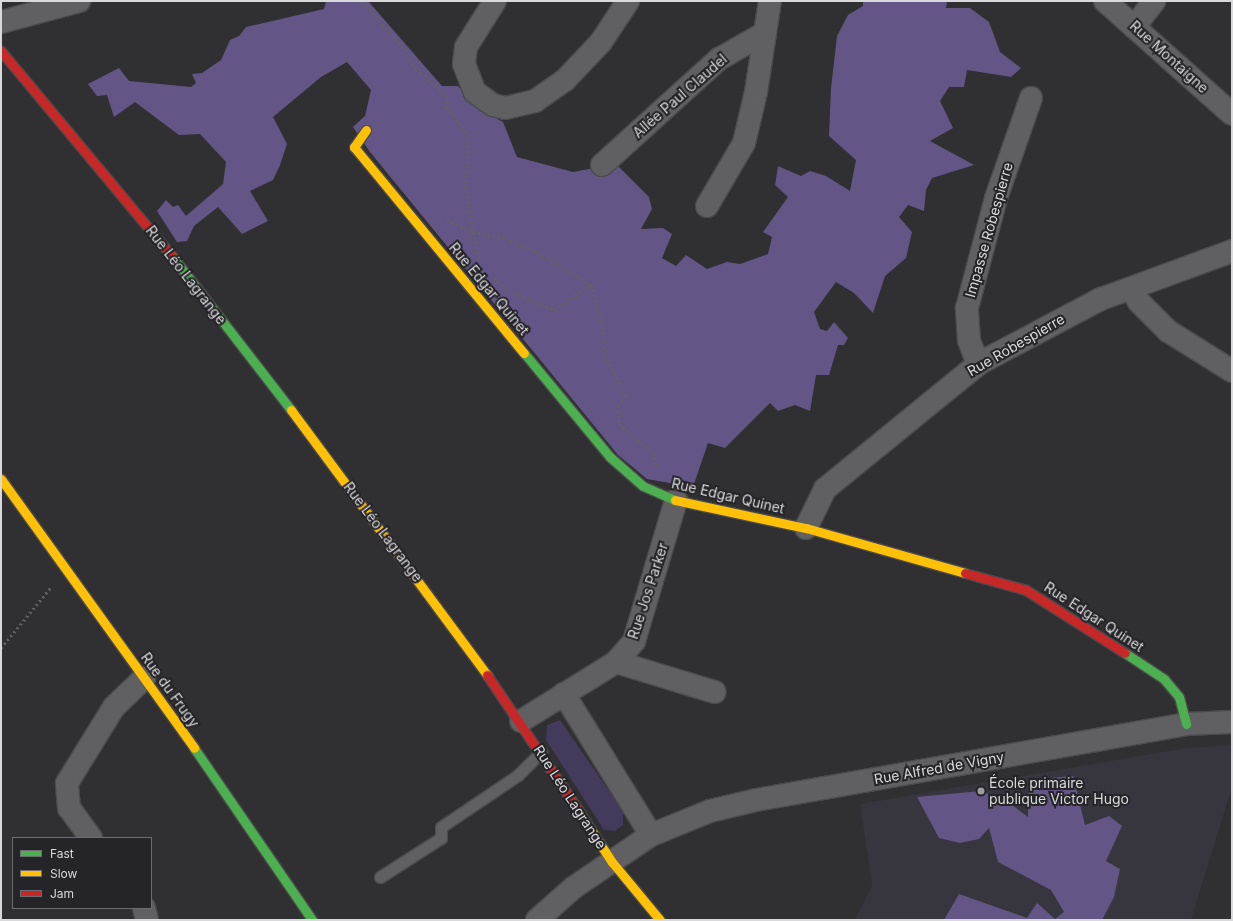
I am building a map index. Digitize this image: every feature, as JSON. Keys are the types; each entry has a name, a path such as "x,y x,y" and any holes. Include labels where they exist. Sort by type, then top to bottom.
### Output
{"street":[{"path":"1,22 78,1"},
{"path":"495,1 466,47 464,64 475,92 493,105 505,108 535,101 566,80 601,42 628,1"},
{"path":"707,206 741,152 756,92 763,34 770,1"},
{"name":"Rue Montaigne","path":"1105,1 1232,114"},
{"path":"1134,27 1154,1"},
{"name":"Allée Paul Claudel","path":"602,165 718,59 763,34"},
{"name":"Rue Léo Lagrange","path":"1,51 101,167 181,267 421,582 521,721 612,862 651,835"},
{"name":"Impasse Robespierre","path":"978,364 968,340 967,308 996,198 1031,98"},
{"name":"Rue Edgar Quinet","path":"366,130 354,147 610,457 643,486 676,500 806,528 1040,596 1164,679 1179,696 1186,724"},
{"name":"Rue Robespierre","path":"806,528 825,489 978,364 1075,311 1232,252"},
{"path":"1131,289 1139,302 1168,331 1232,371"},
{"name":"Rue du Frugy","path":"1,479 261,841 312,920"},
{"name":"Rue Jos Parker","path":"521,721 616,662 634,641 642,620 676,500"},
{"path":"616,662 715,692"},
{"path":"90,837 70,808 67,783 114,707 144,678"},
{"path":"564,694 651,835"},
{"name":"Rue Alfred de Vigny","path":"651,835 733,805 1186,724 1232,722"},
{"path":"537,920 568,892 612,862 660,920"},
{"path":"144,909 147,920"}],"lane":[{"path":"380,878 440,838 441,827 518,775 541,752"}],"path":[{"path":"363,1 405,50 416,69 447,96 447,107 469,136 466,186 473,232 506,238 547,257 591,285 602,322 605,355 626,396 618,406 619,424"},
{"path":"478,250 480,263"},
{"path":"488,272 518,294 554,310 591,285"},
{"path":"1,648 43,595"}],"shaded area":[{"path":"326,1 368,1 442,86 458,86 476,107 503,122 517,157 573,172 616,164 649,197 652,209 641,229 663,228 672,234 662,258 676,266 686,255 707,269 727,262 740,264 768,254 772,237 763,232 788,197 775,185 778,166 801,176 810,171 826,176 850,191 856,160 829,136 831,88 837,36 848,15 863,6 863,1 947,1 946,8 970,8 989,22 1000,52 1021,68 1011,77 967,70 964,87 949,87 940,101 953,128 930,141 974,165 932,178 926,190 924,211 908,205 899,217 912,232 906,258 885,276 873,313 854,293 836,282 814,312 820,329 827,331 834,322 848,338 844,345 838,345 829,375 816,375 810,411 795,405 778,411 770,403 725,448 708,443 693,487 647,479 618,455 370,152 353,127 365,116 371,90 347,62 321,77 273,117 287,144 273,180 250,191 268,221 242,234 218,207 194,226 187,241 177,242 157,211 166,200 173,207 178,205 186,216 223,184 226,162 200,134 179,135 135,102 114,117 107,95 97,96 88,84 119,68 129,81 191,87 196,83 192,74 202,73 221,60 230,40 239,36 246,27 324,9"},
{"path":"560,720 623,811 623,825 615,831 604,830 546,740 547,725"},
{"path":"1232,745 1232,787 1191,920 855,920 872,885 860,804 1186,748"},
{"path":"1073,776 1085,825 1109,816 1122,826 1106,861 1120,869 1114,897 1102,920 944,920 959,894 1027,918 1037,903 1055,919 1064,912 1051,890 998,862 989,828 979,839 960,843 939,838 917,797 981,791 1008,802 1028,817 1029,780"}],"traffic: fast":[{"path":"172,256 291,410"},
{"path":"524,353 610,457 643,486 675,500"},
{"path":"1125,653 1164,679 1179,697 1186,724"},
{"path":"194,748 312,920"}],"traffic: slow":[{"path":"366,130 354,147 524,353"},
{"path":"291,410 487,675"},
{"path":"1,479 194,748"},
{"path":"675,500 806,528 965,573"},
{"path":"580,813 612,862 660,920"}],"traffic: jam":[{"path":"1,51 172,256"},
{"path":"965,573 1026,590 1125,653"},
{"path":"487,675 580,813"}],"place":[{"name":"École primaire publique Victor Hugo","path":"981,791"}]}
